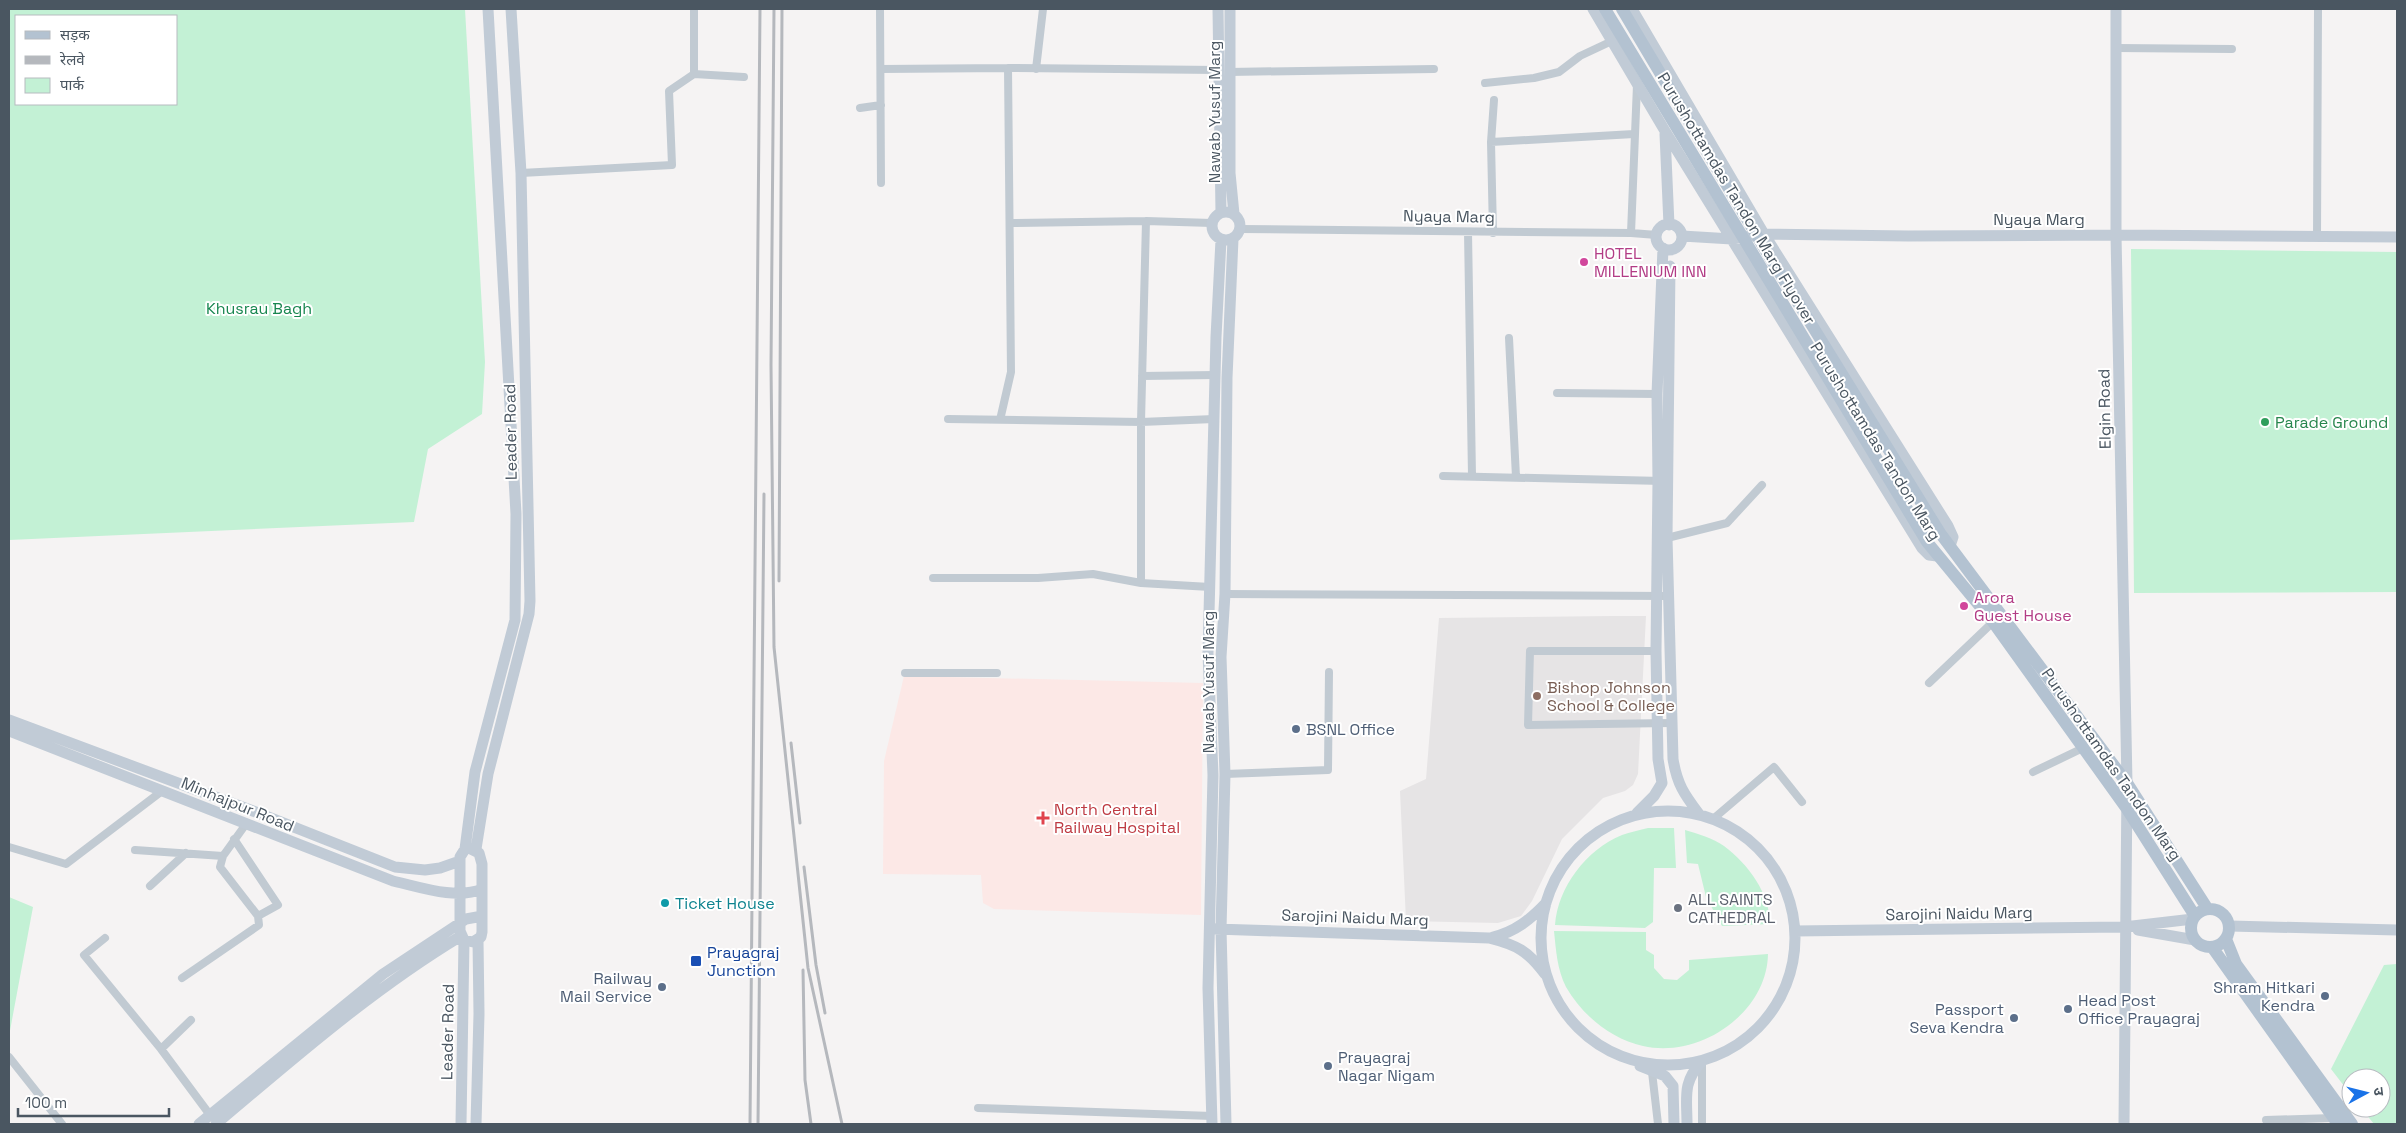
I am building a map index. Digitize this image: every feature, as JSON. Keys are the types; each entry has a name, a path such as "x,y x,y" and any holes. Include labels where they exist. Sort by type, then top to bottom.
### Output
{"main road":[{"name":"Leader Road","path":"470,849 475,772 516,620 516,514 509,348 488,9"},
{"name":"Leader Road","path":"470,849 529,614 530,583 521,173 511,9"},
{"name":"Nawab Yusuf Marg","path":"1218,9 1234,214"},
{"name":"Nawab Yusuf Marg","path":"1221,213 1224,71 1230,9"},
{"name":"Purushottamdas Tandon Marg","path":"1593,9 1665,131 1922,548 1929,555 1937,556 1993,622 2127,809 2194,917"},
{"name":"Purushottamdas Tandon Marg Flyover","path":"1605,9 1937,556"},
{"name":"Purushottamdas Tandon Marg Flyover","path":"1622,9 1763,246 1940,533 1950,546"},
{"name":"Purushottamdas Tandon Marg","path":"1632,9 1764,234 1948,526 1953,537 1950,546 2127,783 2207,908"},
{"name":"Elgin Road","path":"2116,9 2116,235 2127,783 2124,928 2124,1124"},
{"path":"1665,131 1669,225"},
{"path":"1221,213 1234,214 1239,220 1240,228 1233,239 1221,240 1215,236 1212,230 1212,222 1221,213"},
{"path":"1666,249 1677,247 1682,236 1678,228 1669,225 1662,226 1657,235 1658,242 1666,249 1663,481 1664,596 1673,759 1677,781 1699,814"},
{"name":"Nyaya Marg","path":"1682,236 1732,239 1764,234 2397,237"},
{"name":"Nawab Yusuf Marg","path":"1226,1124 1221,929 1225,774 1222,657 1225,594 1227,378 1233,239"},
{"name":"Nawab Yusuf Marg","path":"1212,1120 1208,929 1213,775 1208,653 1215,375 1221,240"},
{"path":"1637,813 1654,796 1662,782 1657,723 1656,651 1664,596 1667,538 1657,394 1666,249"},
{"name":"Minhajpur Road","path":"9,720 254,811 395,867 425,870 440,868 460,861"},
{"name":"Minhajpur Road","path":"9,731 393,881 460,892 475,892 482,888"},
{"path":"1634,1063 1671,1066 1702,1061 1741,1043 1757,1029 1771,1012 1782,994 1790,974 1794,953 1795,931 1792,910 1786,890 1768,860 1749,840 1732,828 1699,814 1680,810 1637,813 1613,821 1580,846 1554,882 1546,902 1541,936 1548,977 1558,1001 1570,1019 1601,1046 1634,1063 1652,1072 1665,1076 1674,1086 1674,1124"},
{"path":"470,849 481,858 482,932 478,940 473,942 462,938 460,924 460,861 461,852 470,849"},
{"path":"1489,938 1507,934 1523,924 1546,902"},
{"path":"2207,908 2223,913 2230,926 2226,939 2219,945 2212,947 2206,947 2195,940 2191,928 2194,917 2207,908"},
{"path":"213,1120 383,974 473,916 482,919"},
{"name":"Sarojini Naidu Marg","path":"1795,931 2124,928 2194,917"},
{"path":"2230,926 2397,930"},
{"name":"Sarojini Naidu Marg","path":"2124,928 2195,940"},
{"name":"Sarojini Naidu Marg","path":"1208,929 1489,938"},
{"name":"Leader Road","path":"462,938 462,1124"},
{"path":"199,1124 213,1120 283,1068 407,970 462,938"},
{"path":"1489,938 1510,943 1528,953 1548,977"},
{"path":"2226,939 2236,964 2352,1124"},
{"name":"Leader Road","path":"476,1124 479,1014 478,940"},
{"path":"2212,947 2336,1121"},
{"path":"1687,1124 1687,1086 1691,1074 1702,1061"}],"street":[{"path":"694,9 694,74"},
{"path":"880,9 882,183"},
{"path":"1036,69 1043,9"},
{"path":"2317,237 2318,9"},
{"path":"1485,83 1534,78 1559,72 1580,56 1612,41"},
{"path":"2117,48 2232,49"},
{"path":"880,69 1008,68 1224,71 1434,69"},
{"path":"1000,420 1011,372 1008,68"},
{"path":"521,173 672,164 670,91 694,74 744,77"},
{"path":"1631,233 1637,83"},
{"path":"1493,233 1491,142 1494,100"},
{"path":"860,108 881,105"},
{"path":"1491,142 1634,134"},
{"path":"1010,223 1146,220 1212,222"},
{"path":"1141,583 1141,422 1146,220"},
{"name":"Nyaya Marg","path":"1240,228 1493,233 1631,233 1657,235"},
{"path":"1468,232 1472,476"},
{"path":"1509,338 1516,477"},
{"path":"1142,376 1215,375"},
{"path":"1557,394 1657,394"},
{"path":"948,419 1141,422 1214,420"},
{"path":"1443,476 1663,481"},
{"path":"1667,538 1726,523 1762,485"},
{"path":"933,578 1038,578 1093,574 1141,583 1210,587"},
{"path":"516,584 530,583"},
{"path":"1225,594 1664,596"},
{"path":"1929,683 1993,622"},
{"path":"1656,651 1530,651 1528,724 1671,723"},
{"path":"1225,774 1328,770 1329,672"},
{"path":"905,673 997,673"},
{"path":"2033,772 2083,748"},
{"path":"1713,819 1774,767 1802,802"},
{"path":"9,847 66,864 162,791"},
{"path":"182,978 259,925 258,916 220,867 222,856 246,824"},
{"path":"234,839 278,905 258,916"},
{"path":"135,850 222,856"},
{"path":"150,886 186,853"},
{"path":"105,938 84,955 161,1049 213,1120"},
{"path":"161,1049 191,1020"},
{"path":"9,1057 62,1124"},
{"path":"1702,1061 1702,1124"},
{"path":"1652,1072 1658,1124"},
{"path":"978,1108 1212,1120"},
{"path":"2266,1120 2336,1121"}],"shaded area":[{"name":"Bishop Johnson School & College","path":"1646,616 1638,774 1633,785 1625,791 1603,798 1562,839 1532,901 1521,916 1498,923 1406,921 1400,791 1426,779 1439,618"},
{"name":"North Central Railway Hospital","path":"904,676 1203,683 1201,915 994,909 983,903 981,875 883,874 884,761"}],"green space":[{"name":"Khusrau Bagh","path":"9,9 465,9 485,362 482,414 428,449 414,522 9,540"},
{"name":"Parade Ground","path":"2131,249 2397,252 2397,592 2134,593"},
{"path":"1648,828 1674,828 1676,868 1654,868 1653,922 1645,928 1555,925 1557,911 1568,884 1586,860 1609,842 1625,834"},
{"path":"1685,830 1720,843 1741,861 1762,890 1769,912 1770,924 1722,926 1706,897 1698,864 1687,863"},
{"path":"9,897 33,907 9,1036"},
{"path":"1554,931 1646,932 1646,950 1654,955 1654,968 1664,979 1677,980 1689,970 1689,960 1768,954 1765,975 1756,995 1743,1012 1726,1027 1707,1038 1686,1045 1665,1048 1643,1046 1631,1043 1609,1032 1580,1007 1566,987 1561,973 1557,959"},
{"path":"2397,964 2397,1124 2374,1124 2369,1118 2391,1118 2391,1068 2341,1068 2341,1082 2331,1069 2384,965"}],"railway":[{"path":"750,1124 760,9"},
{"path":"774,9 771,365 774,647 808,968 842,1124"},
{"path":"779,581 782,9"},
{"path":"758,1124 764,494"},
{"path":"791,743 800,823"},
{"path":"804,867 816,965 825,1013"},
{"path":"803,970 805,1080 811,1124"}],"place":[{"name":"HOTEL MILLENIUM INN","path":"1584,262"},
{"name":"Parade Ground","path":"2265,422"},
{"name":"Arora Guest House","path":"1964,606"},
{"name":"Bishop Johnson School & College","path":"1537,696"},
{"name":"BSNL Office","path":"1296,729"},
{"name":"North Central Railway Hospital","path":"1043,818"},
{"name":"Ticket House","path":"665,903"},
{"name":"ALL SAINTS CATHEDRAL","path":"1678,908"},
{"name":"Prayagraj Junction","path":"696,961"},
{"name":"Railway Mail Service","path":"662,987"},
{"name":"Shram Hitkari Kendra","path":"2325,996"},
{"name":"Head Post Office Prayagraj","path":"2068,1009"},
{"name":"Passport Seva Kendra","path":"2014,1018"},
{"name":"Prayagraj Nagar Nigam","path":"1328,1066"}]}
